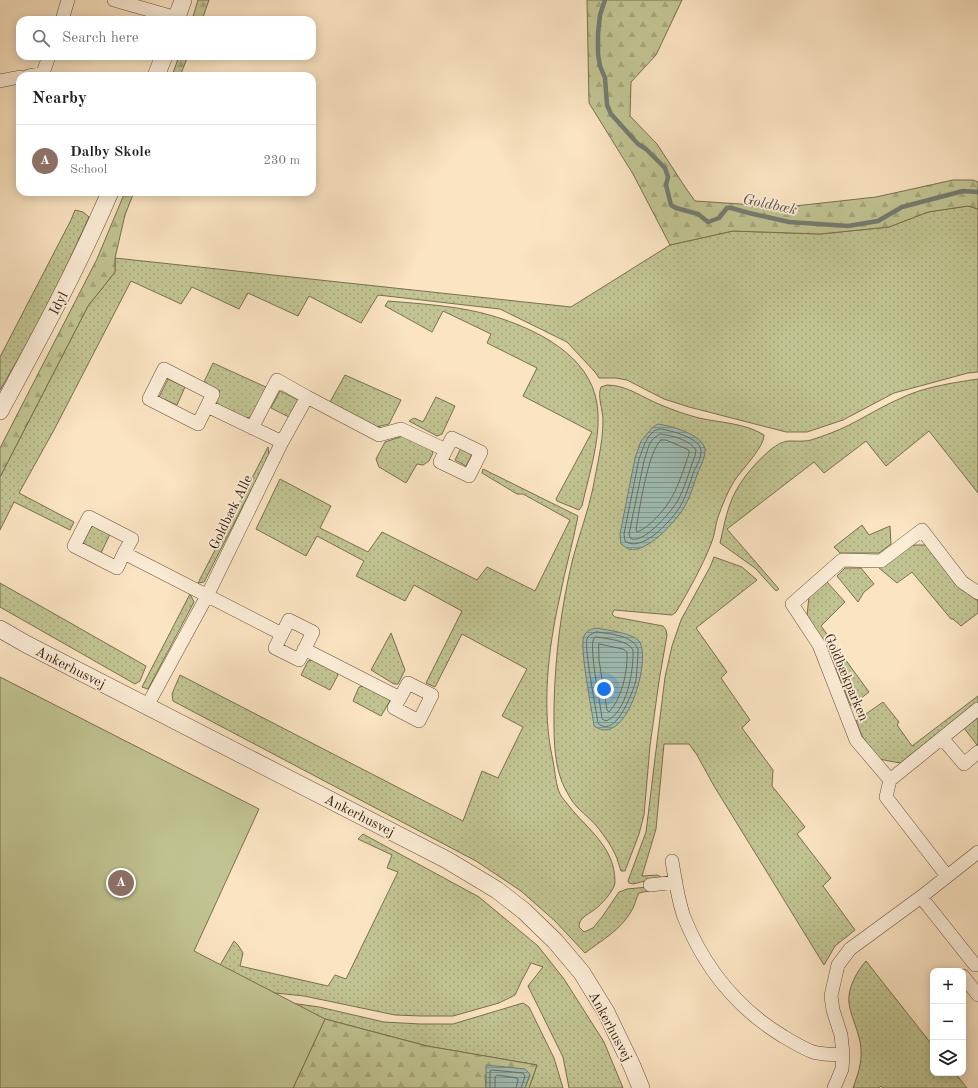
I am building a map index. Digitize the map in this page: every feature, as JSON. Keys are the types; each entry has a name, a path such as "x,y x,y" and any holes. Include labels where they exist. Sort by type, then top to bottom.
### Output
{"street":[{"path":"63,16 68,0"},
{"path":"114,0 167,16"},
{"path":"178,16 183,0"},
{"path":"43,72 48,60"},
{"path":"158,72 162,60"},
{"path":"0,81 16,78"},
{"name":"Idyl","path":"0,411 52,314 94,229 108,196"},
{"path":"164,369 213,394 207,406 198,424 149,399 164,369"},
{"path":"252,428 277,380 379,435 401,429 446,450"},
{"name":"Goldbæk Alle","path":"147,706 207,596 282,442 307,397"},
{"path":"207,406 282,442"},
{"name":"Goldbækparken","path":"890,780 856,740 819,645 792,604 842,560 881,561 922,530 962,582 978,593"},
{"path":"124,553 282,634"},
{"path":"289,620 313,632 299,660 275,648 282,634 289,620"},
{"name":"Ankerhusvej","path":"0,629 26,644 447,860 497,890 524,910 555,941 582,972 606,1012 641,1088"},
{"path":"304,649 400,698"},
{"path":"948,876 886,797 890,780 978,709"},
{"path":"942,738 964,764 978,752"},
{"path":"834,1088 842,1069 844,1055 841,1035 833,1010 831,996 838,965 850,949 921,897 978,852"},
{"path":"672,861 684,916 697,946 717,977 736,999 763,1024 795,1044 815,1053 844,1055"},
{"path":"650,885 676,882"},
{"path":"921,897 977,964 966,973"},
{"path":"966,979 978,995"}],"green space":[{"path":"198,0 209,0 203,16 193,16"},
{"path":"587,0 682,0 656,55 631,82 630,116 657,144 695,201 786,207 876,197 953,180 973,180 978,182 978,209 968,206 928,212 889,227 820,234 733,231 670,245 633,174 589,103"},
{"path":"178,60 186,60 182,72 173,72"},
{"path":"123,196 132,196 125,215 115,258 115,272 88,306 0,477 0,448 97,259"},
{"path":"968,206 978,209 978,372 968,373 894,393 843,420 807,432 786,432 689,407 664,399 627,380 616,378 599,378 567,342 500,309 378,295 361,323 309,296 298,316 248,293 239,309 192,287 181,304 131,281 55,428 19,493 74,522 70,530 14,502 0,530 0,477 88,306 115,272 115,258 571,307 670,245 733,231 820,234 889,227 928,212"},
{"path":"75,210 83,212 89,217 46,311 0,390 0,357"},
{"path":"388,301 455,308 493,316 510,322 526,328 558,346 584,371 592,387 597,404 598,429 594,455 582,506 579,510 557,501 556,499 592,432 523,396 537,368 487,343 491,334 443,311 432,332 385,306"},
{"path":"213,363 268,388 251,417 244,418 216,405 214,400 220,391 204,382"},
{"path":"345,375 401,400 389,424 377,427 330,402"},
{"path":"168,379 185,387 177,405 159,397"},
{"path":"978,379 978,493 929,431 886,466 866,441 824,473 814,462 727,529 779,589 776,591 755,568 720,543 728,511 736,491 751,470 775,446 790,441 811,440 831,433 890,403 918,391"},
{"path":"607,385 628,389 661,405 685,414 749,428 764,435 760,446 736,478 729,491 718,517 707,553 676,612 672,615 614,610 612,614 615,617 663,626 667,635 650,746 644,815 639,834 625,871 621,871 617,858 608,841 594,823 575,805 567,792 559,773 554,736 554,707 559,632 573,558 593,488 603,429 600,391 601,387"},
{"path":"280,391 298,400 289,417 271,408"},
{"path":"436,397 455,406 442,434 437,436 409,421 414,418 423,422"},
{"path":"406,435 430,448 433,453 429,461 423,465 417,464 406,483 379,467 376,459 385,442"},
{"path":"268,447 269,455 204,582 198,583"},
{"path":"461,448 472,454 466,466 455,460"},
{"path":"483,469 578,516 564,576 549,658 547,720 549,741 560,794 576,815 592,831 605,849 614,870 615,882 613,889 607,897 597,908 580,921 579,927 584,932 593,928 619,892 627,889 648,887 648,891 639,893 628,917 617,929 585,953 555,921 521,891 476,861 173,701 172,694 180,675 463,821 482,771 498,778 523,727 502,716 527,669 462,634 435,687 426,683 462,611 414,585 405,601 356,576 364,561 317,536 306,556 256,529 280,479 331,506 320,528 368,552 382,532 477,580 487,567 535,591 570,520 523,494 517,494 482,473"},
{"path":"93,524 110,534 101,553 83,543"},
{"path":"862,525 869,535 890,526 891,544 879,553 840,553 834,547"},
{"path":"913,545 926,545 956,585 978,601 978,613 961,626 951,619 912,572 897,583 879,568"},
{"path":"714,557 742,567 757,580 696,628 727,672 721,678 750,720 742,728 773,770 772,786 805,827 797,834 831,878 823,886 855,930 835,946 824,965 689,744 664,744 656,829 642,876 657,875 661,877 633,884 629,883 628,881 646,832 665,677 672,646 681,620"},
{"path":"845,568 861,568 874,584 864,592 858,602 837,576"},
{"path":"827,582 845,602 821,626 869,692 851,706 826,644 807,616 809,596"},
{"path":"0,583 146,666 140,681 135,684 0,607"},
{"path":"190,594 194,602 148,689 142,687"},
{"path":"391,633 405,670 398,684 394,684 371,670"},
{"path":"315,659 335,670 338,675 330,690 301,675 308,661"},
{"path":"0,677 259,809 194,951 325,1019 293,1088 0,1088"},
{"path":"367,686 390,697 390,701 381,716 353,701 359,687"},
{"path":"978,696 978,702 900,763 879,759 862,736 856,721 883,702 899,722 897,725 912,746"},
{"path":"978,718 978,744 977,745 964,728"},
{"path":"363,834 479,897 538,946 564,979 604,1042 623,1088 569,1088 563,1057 528,986 543,967 531,963 515,995 499,1003 453,1016 395,1015 304,996 208,986 234,941 243,953 240,966 328,986 335,975 346,979 398,872 387,868 392,855 358,839"},
{"path":"866,961 930,1042 930,1076 957,1076 967,1088 883,1088 881,1086 879,1088 853,1088 860,1064 861,1049 859,1037 850,1009 849,998 853,980"},
{"path":"276,1001 319,1007 384,1022 420,1024 453,1024 523,1003 529,1007 554,1058 563,1088 529,1088 537,1065 427,1046 325,1019"},
{"path":"325,1019 427,1046 537,1065 529,1088 525,1088 530,1075 485,1075 486,1088 293,1088"}],"water":[{"path":"658,424 678,429 692,435 703,444 705,454 687,502 669,527 661,535 644,546 636,549 629,549 621,544 620,534 635,458 641,441 652,428"},
{"path":"596,628 619,632 636,638 639,641 642,650 642,664 634,698 626,714 617,725 606,730 594,726 583,652 585,634 589,630"},
{"path":"486,1065 525,1069 530,1074 525,1088 486,1088"}],"waterway":[{"name":"Goldbæk","path":"605,0 600,15 598,54 600,66 605,78 607,105 611,114 638,144 646,149 665,168 668,177 666,185 671,205 676,208 698,214 708,222 719,218 727,208 731,208 789,222 848,226 878,221 902,207 963,191 978,192"}],"place":[{"name":"Dalby Skole","path":"121,883"}]}
